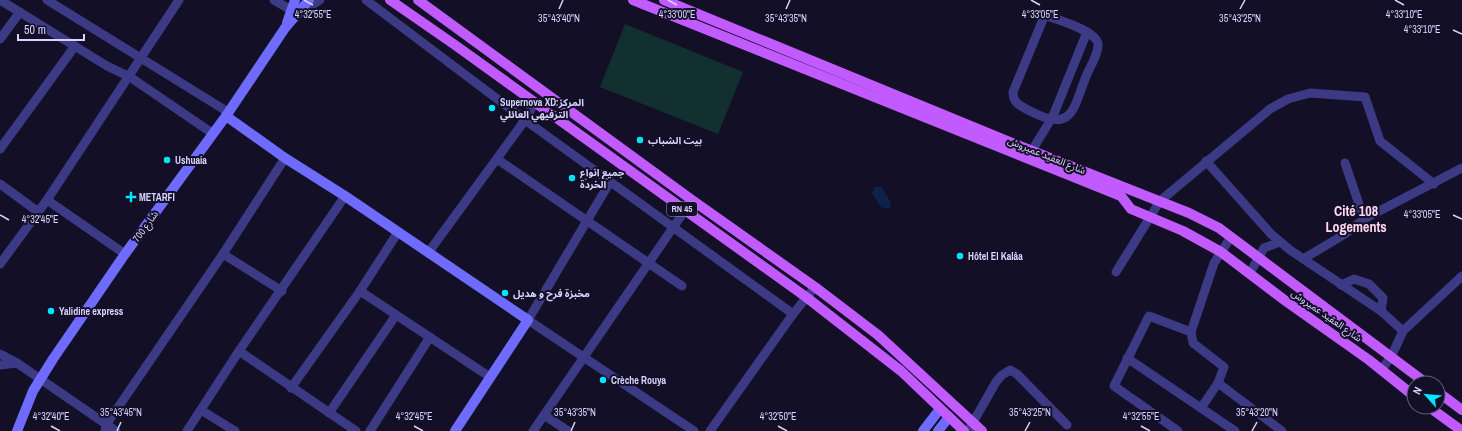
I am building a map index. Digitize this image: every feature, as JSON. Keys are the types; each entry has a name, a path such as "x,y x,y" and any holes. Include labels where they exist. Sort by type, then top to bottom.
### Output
{"main road":[{"path":"295,0 295,12"},
{"path":"295,12 309,0"},
{"name":"RN 45","path":"390,0 535,102 806,297 901,371 964,431"},
{"name":"RN 45","path":"418,0 692,200 815,287 878,335 971,427 982,431"},
{"name":"شارع العقيد عميروش","path":"633,0 868,90 1029,155 1121,196 1132,209 1183,231 1221,252 1382,369 1406,389"},
{"name":"شارع العقيد عميروش","path":"664,0 868,90"},
{"name":"شارع 700","path":"17,431 26,406 40,378 125,254 227,114 295,12"},
{"path":"227,114 285,158 345,196 528,320 455,431"},
{"name":"شارع العقيد عميروش","path":"1029,155 1160,201 1206,221 1231,237 1415,375"},
{"path":"1446,398 1462,410"},
{"path":"923,431 940,409"},
{"path":"1440,415 1462,431"},
{"path":"938,431 949,417"}],"street":[{"path":"0,0 130,77 212,133"},
{"path":"47,0 142,58 227,114"},
{"path":"0,264 47,200 130,77 179,0"},
{"path":"274,0 295,12 320,0"},
{"path":"366,0 525,120 793,314"},
{"path":"0,39 20,12"},
{"path":"1048,16 1087,32 1097,39 1098,46 1076,104 1070,114 1063,119 1050,121 1018,105 1013,98 1013,92 1044,17 1048,16"},
{"path":"1029,155 1050,121 1087,32"},
{"path":"0,149 76,46"},
{"path":"1116,272 1160,201 1270,109 1288,99 1310,93 1362,95 1366,98 1380,141 1434,184"},
{"path":"428,253 525,120 535,102"},
{"path":"106,428 223,254 285,158"},
{"path":"497,159 588,220 682,286"},
{"path":"1206,161 1264,227 1280,242 1381,312 1403,331"},
{"path":"1345,163 1364,219"},
{"path":"1303,259 1345,234 1364,219 1434,184 1462,168"},
{"path":"610,182 528,320 582,358 694,431"},
{"path":"0,184 38,211"},
{"path":"187,431 239,351 282,291 345,196"},
{"path":"47,200 125,254"},
{"path":"533,431 582,358 686,212 692,200"},
{"path":"1250,273 1264,248 1264,227"},
{"path":"291,388 360,291 398,232"},
{"path":"1201,408 1218,383 1224,367 1193,343 1191,332 1214,263 1231,237"},
{"path":"1264,248 1280,242"},
{"path":"223,254 282,291"},
{"path":"1382,369 1391,357 1403,331 1462,276"},
{"path":"1341,285 1354,279 1369,284 1382,298 1381,312"},
{"path":"710,431 793,314 815,287"},
{"path":"360,291 490,377"},
{"path":"329,412 396,315"},
{"path":"1178,431 1114,386 1149,316 1191,332"},
{"path":"370,431 430,337"},
{"path":"239,351 356,431"},
{"path":"0,354 40,378 106,428 116,431"},
{"path":"1127,358 1235,431"},
{"path":"0,365 17,363"},
{"path":"971,427 996,382 1002,375 1010,370 1018,374 1067,424"},
{"path":"1218,383 1282,431"},
{"path":"201,410 235,431"},
{"path":"544,415 568,431"}],"green space":[{"path":"625,24 743,72 718,134 600,87"}],"water":[{"path":"875,187 881,187 891,202 890,207 886,209 881,207 872,193"}],"place":[{"name":"Supernova XD;المركز الترفيهي العائلي","path":"492,108"},
{"name":"بيت الشباب","path":"640,140"},
{"name":"Ushuaia","path":"167,160"},
{"name":"جميع انواع الخردة","path":"572,178"},
{"name":"METARFI","path":"131,197"},
{"name":"Hôtel El Kalâa","path":"960,256"},
{"name":"مخبزة فرح و هديل","path":"505,293"},
{"name":"Yalidine express","path":"51,311"},
{"name":"Crèche Rouya","path":"603,380"}],"district":[{"name":"Cité 108 Logements","path":"1356,220"}]}
